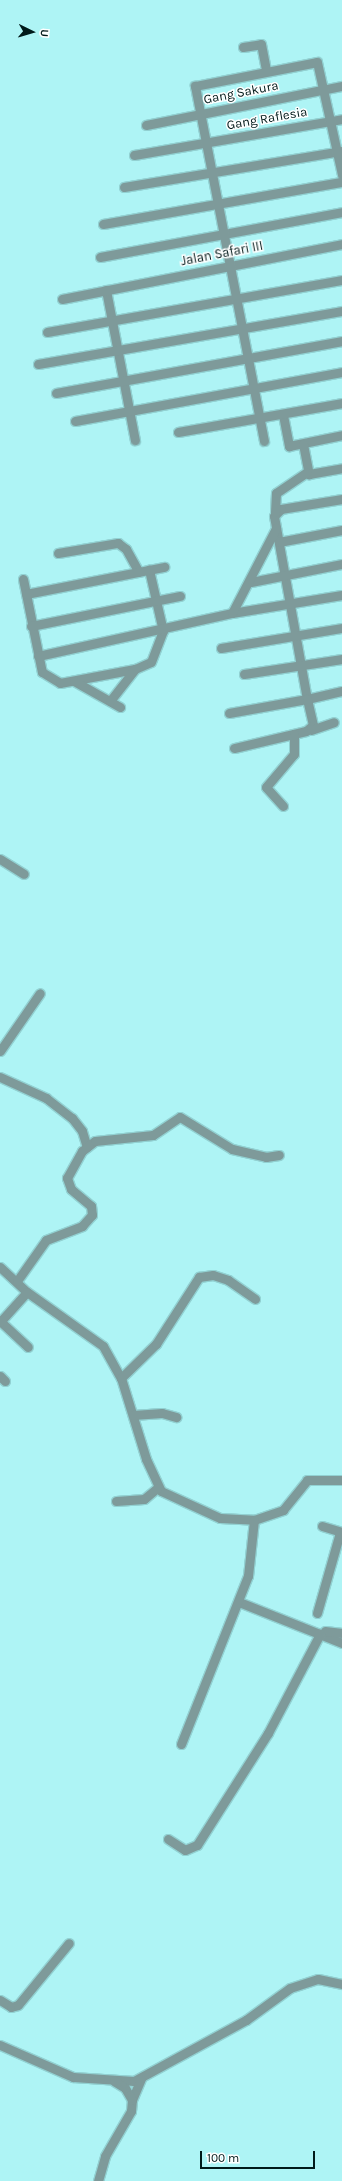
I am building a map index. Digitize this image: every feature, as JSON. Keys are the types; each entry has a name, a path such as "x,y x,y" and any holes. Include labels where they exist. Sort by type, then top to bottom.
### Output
{"street":[{"path":"243,47 261,44 266,70"},
{"path":"264,441 228,266 195,86 266,70 317,62 326,89 340,151 342,175"},
{"name":"Gang Sakura","path":"146,125 342,86"},
{"name":"Gang Raflesia","path":"134,155 342,119"},
{"path":"124,187 340,151"},
{"path":"103,224 342,182"},
{"path":"100,257 342,212"},
{"name":"Jalan Safari III","path":"62,299 342,244"},
{"path":"46,332 112,318 235,299 342,280"},
{"path":"106,290 135,440"},
{"path":"38,364 117,349 342,311"},
{"path":"56,393 342,341"},
{"path":"75,421 342,372"},
{"path":"178,432 283,415 342,403"},
{"path":"283,415 289,446 342,436"},
{"path":"303,444 307,472"},
{"path":"311,730 313,726 276,528 276,493 307,472 342,468"},
{"path":"275,512 342,499"},
{"path":"232,613 251,582 276,528"},
{"path":"279,542 342,530"},
{"path":"58,553 118,542 126,549 139,572"},
{"path":"251,582 342,564"},
{"path":"26,594 164,567"},
{"path":"23,579 31,626 44,676 60,683 135,669 151,662 163,631 149,570"},
{"path":"38,656 163,631 232,613 291,605 342,595"},
{"path":"31,626 180,596"},
{"path":"220,648 296,637 342,628"},
{"path":"244,674 342,659"},
{"path":"110,701 135,669"},
{"path":"74,681 120,707"},
{"path":"229,713 342,691"},
{"path":"234,748 311,730 334,722"},
{"path":"283,806 266,787 294,754 294,734"},
{"path":"0,859 24,874"},
{"path":"0,1051 40,993"},
{"path":"0,1077 46,1098 72,1118 82,1131 87,1147"},
{"path":"17,1281 46,1240 82,1226 92,1215 91,1206 71,1188 67,1178 71,1166 87,1147 100,1140 153,1135 180,1117 240,1152 266,1157 279,1155"},
{"path":"0,1268 17,1281 27,1292 96,1340 121,1378 157,1488 220,1518 254,1520 287,1508 307,1480 342,1480"},
{"path":"121,1378 156,1344 199,1277 213,1275 228,1280 255,1299"},
{"path":"27,1292 0,1322 28,1347"},
{"path":"133,1415 162,1413 176,1418"},
{"path":"116,1501 144,1499 157,1488"},
{"path":"181,1744 239,1602 252,1560 254,1520"},
{"path":"317,1612 341,1532 322,1526"},
{"path":"239,1602 321,1632 342,1643"},
{"path":"321,1632 342,1633"},
{"path":"168,1839 185,1850 197,1845 268,1733 321,1632"},
{"path":"0,2000 11,2007 18,2005 69,1943"},
{"path":"0,2045 73,2077 108,2078 130,2082 141,2079 246,2020 290,1988 318,1979 342,1984"},
{"path":"108,2078 123,2085 132,2100"},
{"path":"98,2181 105,2156 130,2116 132,2100 141,2079"}]}
